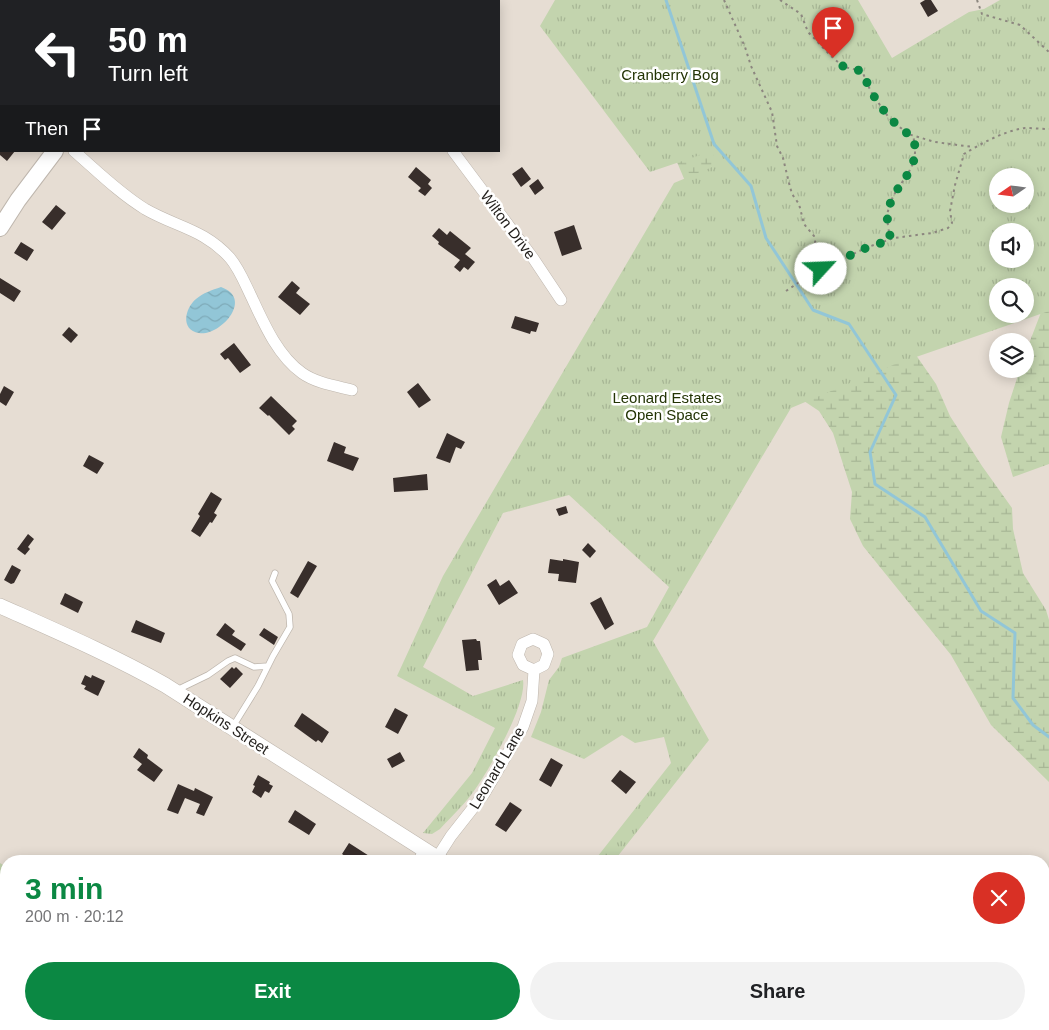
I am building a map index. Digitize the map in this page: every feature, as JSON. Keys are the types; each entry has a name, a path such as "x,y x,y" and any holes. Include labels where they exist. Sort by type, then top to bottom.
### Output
{"main road":[{"path":"0,228 53,152"}],"street":[{"path":"75,152 134,202 148,211 200,234 217,245 231,259 242,276 273,339 293,365 313,379 352,390"},
{"name":"Wilton Drive","path":"454,152 533,258 561,300"},
{"name":"Hopkins Street","path":"0,606 132,667 175,691 421,855"},
{"name":"Leonard Lane","path":"442,855 451,836 484,794 525,723 532,700 534,670"}],"lane":[{"path":"232,728 258,686 290,627 289,614 272,581 275,572"},
{"path":"175,691 208,675 235,658 254,667 268,666"}],"path":[{"path":"724,0 772,112 777,146 783,158 792,194 799,204 804,224 814,236 821,269"},
{"path":"780,0 801,14 808,32 833,58 844,67 862,71 871,92 889,118 908,134 935,142 974,147"},
{"path":"977,0 982,14 1020,25 1049,52"},
{"path":"786,291 821,269 868,247 948,228 952,223 950,212 964,154 974,147 1016,130 1027,128 1049,129"},
{"path":"891,240 888,213 893,199 915,158 916,146 913,136"}],"green space":[{"path":"555,0 858,0 892,58 969,12 984,9 1000,0 1049,0 1049,311 1034,316 1034,278 989,278 989,323 1014,323 893,365 791,408 653,641 709,740 619,855 599,855 671,763 664,737 635,743 622,735 584,759 531,737 541,712 549,680 559,667 562,658 647,627 669,587 569,495 503,513 423,667 473,696 523,680 523,691 506,736 476,788 440,829 432,834 423,833 472,773 495,728 397,676 443,576 674,183 717,165 712,151 650,172 540,26"},
{"path":"712,0 900,332 936,384 950,416 1012,508 1013,529 1023,573 1046,610 1049,620 1049,782 991,725 951,655 863,546 850,519 852,492 833,433 819,411 801,399 696,207 674,155"},
{"path":"1049,300 1049,464 1013,477 1001,437 1017,378 1034,378 1033,333 1045,302"}],"water":[{"path":"221,287 231,293 235,300 230,316 216,329 207,333 193,331 189,328 186,318 192,303 208,292"}],"building":[{"path":"925,0 931,0 938,11 928,17 920,3"},
{"path":"0,152 14,152 7,161 0,155"},
{"path":"416,167 431,180 428,184 432,188 425,196 418,191 421,188 408,177"},
{"path":"522,167 531,179 521,187 512,174"},
{"path":"538,179 544,188 535,195 529,186"},
{"path":"56,205 66,213 52,230 42,222"},
{"path":"574,225 582,249 562,256 554,232"},
{"path":"439,228 447,235 450,231 471,248 465,254 475,262 468,270 464,267 460,272 454,267 460,260 438,244 439,242 432,236"},
{"path":"21,242 34,250 27,261 14,253"},
{"path":"0,278 21,291 14,302 0,293"},
{"path":"292,281 300,288 296,293 310,304 300,315 278,297"},
{"path":"515,316 539,323 536,332 531,331 530,334 511,328"},
{"path":"69,327 78,335 71,343 62,335"},
{"path":"234,343 251,365 240,373 228,358 225,360 220,354"},
{"path":"418,383 431,400 419,408 407,392"},
{"path":"4,386 14,392 6,406 0,402 0,394"},
{"path":"271,396 297,421 292,426 295,429 289,435 259,408"},
{"path":"447,433 465,442 461,449 456,447 450,463 436,458"},
{"path":"334,442 346,447 344,453 359,458 353,471 327,461"},
{"path":"89,455 104,463 97,474 83,466"},
{"path":"427,474 428,490 394,492 393,478"},
{"path":"211,492 222,499 214,513 217,515 200,537 191,531 200,516 198,514"},
{"path":"566,506 568,513 559,516 556,509"},
{"path":"28,534 34,539 25,555 17,549"},
{"path":"588,543 596,551 590,558 582,550"},
{"path":"550,559 579,562 576,583 558,581 559,574 548,573"},
{"path":"308,561 317,566 298,598 290,593"},
{"path":"12,565 21,570 14,583 11,584 4,580"},
{"path":"496,579 500,586 509,580 518,593 499,605 487,585"},
{"path":"65,593 83,602 78,613 60,604"},
{"path":"601,597 614,624 605,630 590,603"},
{"path":"136,620 165,633 161,643 131,632"},
{"path":"225,623 235,631 232,635 246,644 241,651 216,635"},
{"path":"264,628 278,637 274,645 259,635"},
{"path":"476,639 480,641 482,660 478,660 479,670 466,671 462,640"},
{"path":"232,667 234,669 236,667 243,674 230,688 220,679"},
{"path":"85,675 91,678 92,675 105,681 98,696 84,689 86,686 81,684"},
{"path":"395,708 408,715 398,734 385,727"},
{"path":"302,713 329,732 322,743 318,740 316,742 294,726"},
{"path":"139,748 148,755 147,758 163,770 154,782 137,770 142,764 133,757"},
{"path":"400,752 405,761 392,768 387,759"},
{"path":"551,758 563,765 551,787 539,780"},
{"path":"620,770 636,782 626,794 611,781"},
{"path":"258,775 273,786 269,793 265,791 261,798 252,792"},
{"path":"178,784 194,791 195,788 213,797 204,816 196,813 200,804 185,798 178,814 167,810"},
{"path":"510,802 522,810 506,832 495,825"},
{"path":"295,810 316,824 309,835 288,822"},
{"path":"349,843 368,855 343,855 342,854"}],"waterway":[{"path":"666,0 714,144 751,186 766,238 813,310 849,324 896,395 870,452 875,484 925,517 981,611 1015,633 1013,698 1033,725 1049,737"}],"route":[{"path":"821,269 868,247 891,240 888,225 890,204 908,174 915,158 916,146 913,136 889,118 871,92 862,71 844,67 833,58"}],"park label":[{"name":"Cranberry Bog","path":"670,75"},
{"name":"Leonard Estates Open Space","path":"667,406"}]}
